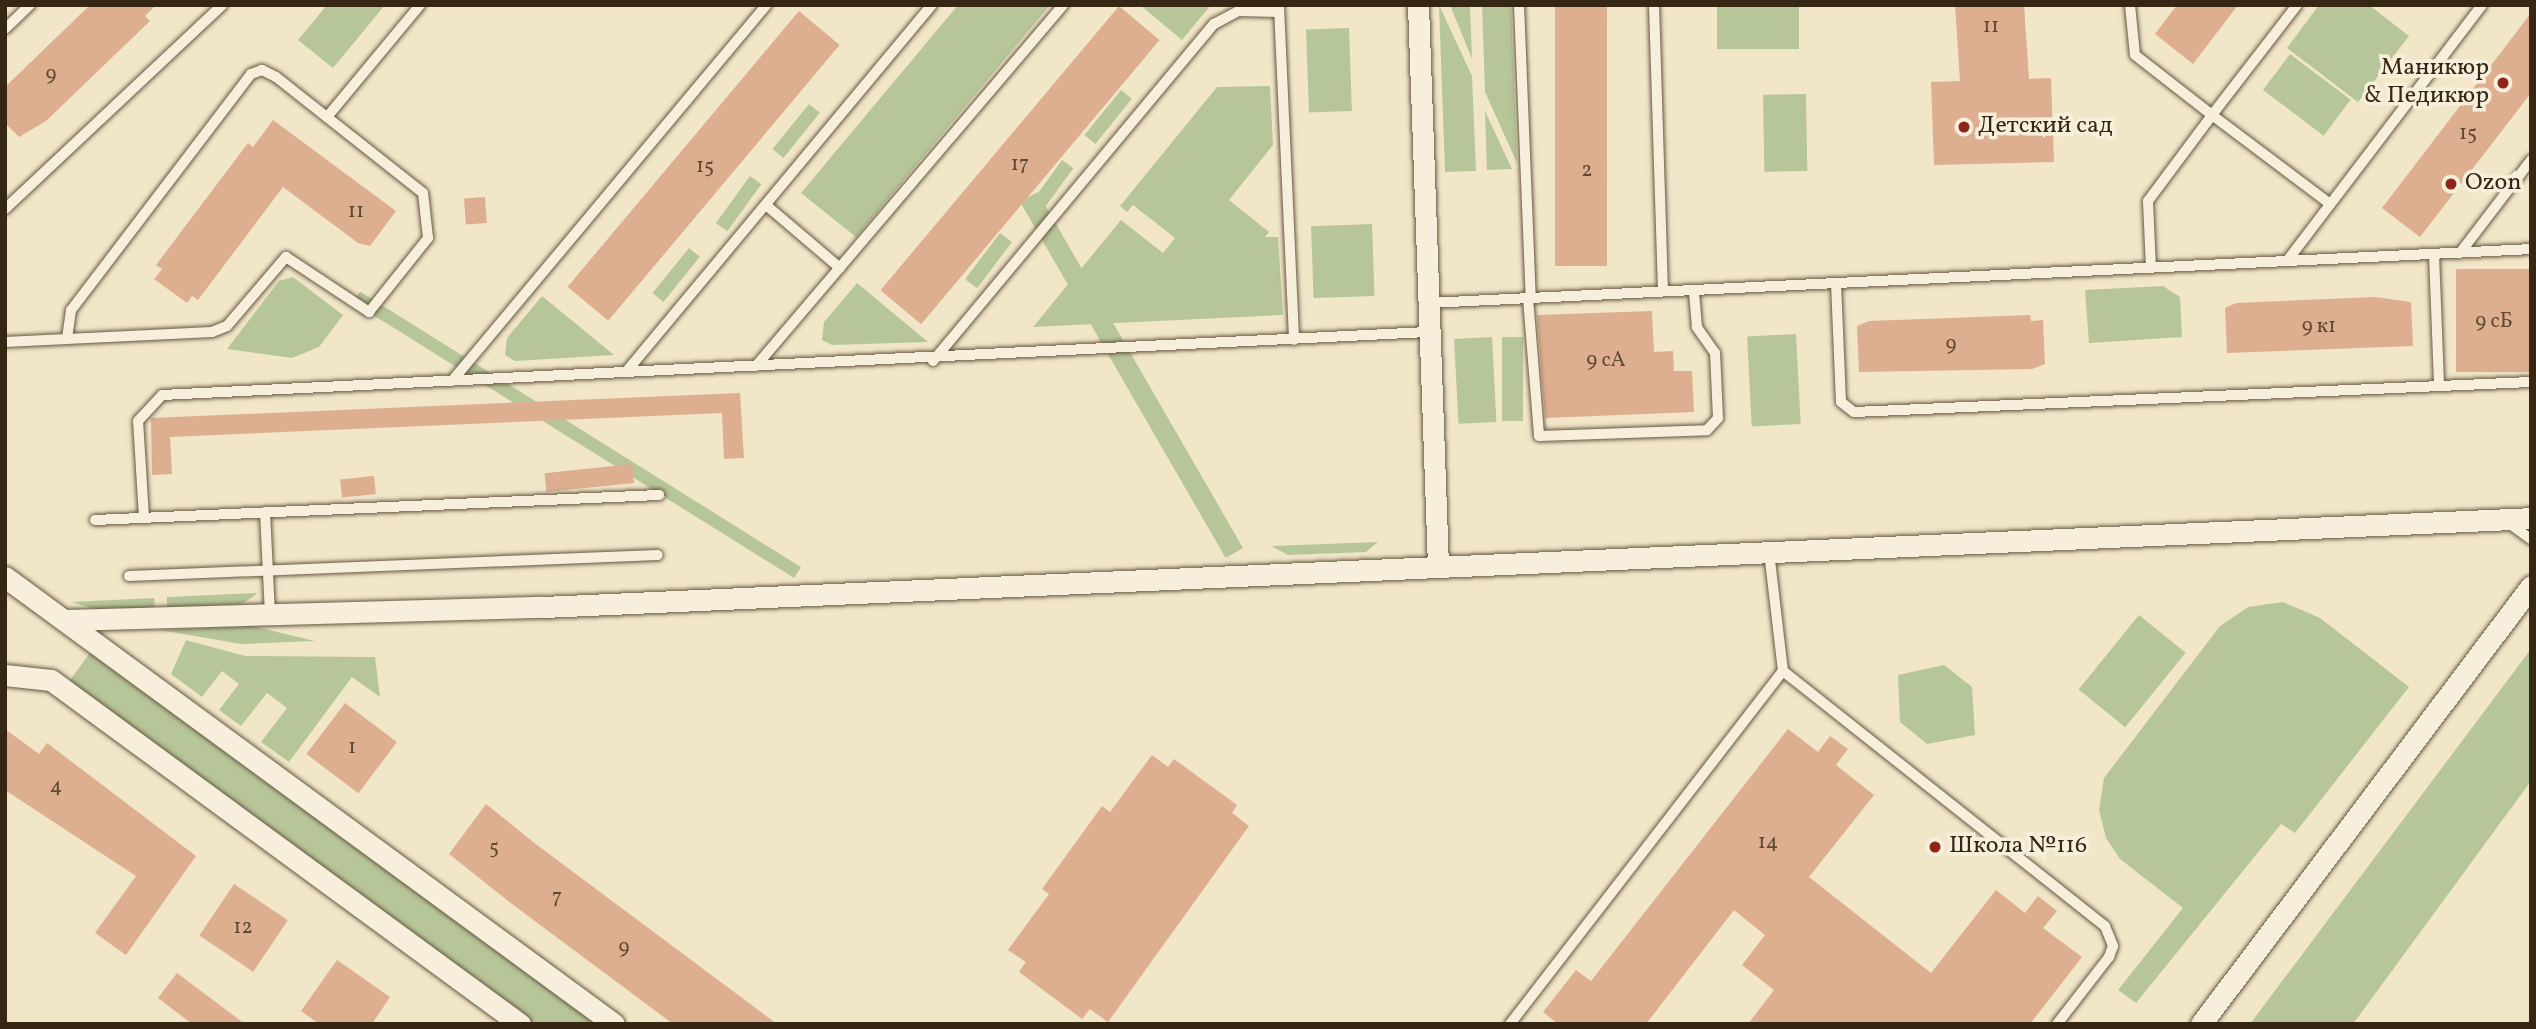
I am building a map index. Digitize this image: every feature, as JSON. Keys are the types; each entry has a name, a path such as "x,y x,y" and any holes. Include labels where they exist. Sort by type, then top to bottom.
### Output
{"street":[{"path":"1418,5 1438,566"},
{"path":"66,620 270,615 2531,518"},
{"path":"5,577 614,1024"},
{"path":"2201,1024 2531,586"},
{"path":"5,675 51,680 520,1024"}],"lane":[{"path":"5,29 30,5"},
{"path":"5,209 222,5"},
{"path":"327,117 419,5"},
{"path":"452,381 766,5"},
{"path":"626,372 932,5"},
{"path":"756,366 1063,5"},
{"path":"1519,5 1530,298 1539,436 1707,430 1718,418 1715,353 1695,321 1694,290"},
{"path":"1654,5 1663,291"},
{"path":"2130,5 2135,55 2330,204"},
{"path":"2151,268 2148,201 2297,5"},
{"path":"2287,261 2482,5"},
{"path":"933,361 1214,24 1238,10 1279,9 1294,340"},
{"path":"5,342 212,332 227,326 286,257 362,311 376,309 428,238 425,199 418,187 276,77 262,70 251,74 71,310 67,338"},
{"path":"2460,253 2531,160"},
{"path":"766,205 840,268"},
{"path":"1428,303 2531,249"},
{"path":"2434,254 2440,386"},
{"path":"1836,283 1841,402 1853,412 2531,382"},
{"path":"144,518 138,421 162,395 756,366 933,361 1429,332"},
{"path":"95,520 659,495"},
{"path":"265,512 270,615"},
{"path":"2490,520 2514,525 2531,539"},
{"path":"1510,1024 1783,671 1769,552"},
{"path":"129,576 658,555"},
{"path":"1783,671 2105,926 2113,946 2109,957 2057,1024"}],"green space":[{"path":"327,5 385,5 333,68 298,40"},
{"path":"958,5 1050,5 856,237 801,193"},
{"path":"1140,5 1211,5 1182,40"},
{"path":"1439,5 1472,76 1476,171 1445,172"},
{"path":"1450,5 1470,5 1472,59"},
{"path":"1482,5 1511,5 1517,163 1485,92"},
{"path":"1717,5 1799,5 1799,49 1717,49"},
{"path":"2319,5 2369,5 2409,36 2358,102 2287,48"},
{"path":"1349,28 1352,111 1309,112 1306,30"},
{"path":"2290,54 2351,100 2324,136 2263,90"},
{"path":"1270,86 1273,145 1229,200 1269,232 1265,237 1278,237 1283,315 1033,327 1121,220 1163,253 1175,238 1133,205 1127,212 1120,206 1217,87"},
{"path":"1121,90 1132,99 1095,144 1084,135"},
{"path":"1806,94 1807,171 1764,172 1763,95"},
{"path":"809,104 820,113 783,158 772,149"},
{"path":"1485,111 1512,169 1487,170"},
{"path":"1062,160 1073,168 1039,215 1028,207"},
{"path":"750,176 761,184 727,231 716,223"},
{"path":"1038,192 1243,548 1226,558 1020,202"},
{"path":"1372,224 1375,296 1314,298 1311,226"},
{"path":"1000,233 1012,242 977,288 965,279"},
{"path":"689,248 700,257 663,302 652,293"},
{"path":"293,277 343,315 319,347 292,358 227,349 279,281"},
{"path":"857,283 928,342 832,345 822,340 824,322"},
{"path":"2163,286 2180,297 2182,337 2089,343 2085,290"},
{"path":"360,291 801,567 794,578 353,302"},
{"path":"542,296 614,355 515,361 505,355 507,338"},
{"path":"1796,334 1801,424 1752,426 1747,337"},
{"path":"1492,337 1496,422 1459,424 1454,339"},
{"path":"1502,337 1523,337 1523,421 1502,421"},
{"path":"1378,542 1366,552 1288,555 1271,546"},
{"path":"258,593 242,604 167,608 167,597"},
{"path":"154,598 155,608 101,611 71,602"},
{"path":"2283,602 2320,618 2409,687 2295,833 2281,824 2136,1003 2118,990 2183,908 2120,859 2106,838 2099,810 2104,778 2220,626 2248,607"},
{"path":"2139,615 2186,653 2125,727 2079,690"},
{"path":"252,626 315,641 241,644 160,630"},
{"path":"186,640 245,656 375,657 380,697 352,677 289,762 261,742 287,708 267,693 241,726 219,710 239,684 222,671 202,697 171,674"},
{"path":"2531,649 2531,781 2353,1024 2250,1024"},
{"path":"92,650 602,1021 600,1024 522,1024 63,690"},
{"path":"1944,665 1972,687 1975,735 1927,744 1900,722 1898,675"}],"building":[{"path":"90,5 156,5 145,16 150,21 46,121 19,137 5,123 5,87"},
{"path":"1555,5 1607,5 1607,266 1555,266"},
{"path":"1955,5 2024,5 2029,79 2051,78 2054,162 1934,165 1931,82 1960,81"},
{"path":"2177,5 2238,5 2193,64 2155,34"},
{"path":"1119,6 1160,40 921,324 881,290"},
{"path":"799,11 840,45 608,321 568,287"},
{"path":"2531,13 2531,93 2420,237 2382,208"},
{"path":"273,120 396,211 370,246 358,243 283,187 198,300 192,296 187,303 154,279 162,269 156,265 248,143 253,147"},
{"path":"485,197 487,223 466,224 464,198"},
{"path":"2456,269 2531,269 2531,372 2456,372"},
{"path":"2375,297 2411,302 2413,346 2227,353 2225,308 2236,303"},
{"path":"1652,311 1654,352 1673,351 1674,371 1692,371 1694,412 1545,418 1537,315"},
{"path":"2030,315 2031,321 2043,320 2045,364 2032,369 1859,372 1857,326 1869,321"},
{"path":"740,393 744,458 724,459 722,413 170,437 172,474 152,475 151,418"},
{"path":"632,464 634,483 546,492 544,473"},
{"path":"374,476 376,494 342,497 340,480"},
{"path":"345,703 397,742 358,793 306,754"},
{"path":"5,729 39,754 47,743 196,856 126,955 95,933 136,876 5,790"},
{"path":"1788,729 1818,752 1830,736 1848,749 1836,765 1874,795 1809,877 1931,973 1996,890 2025,913 2038,896 2057,911 2043,928 2082,957 2030,1024 1748,1024 1774,990 1742,965 1765,935 1734,910 1646,1024 1558,1024 1543,1012 1576,970 1591,981"},
{"path":"1152,755 1168,767 1174,759 1237,805 1232,813 1249,826 1108,1022 1090,1009 1082,1019 1019,972 1026,962 1008,950 1049,894 1042,889 1102,806 1110,812"},
{"path":"486,804 777,1024 673,1024 512,904 449,854"},
{"path":"234,884 288,920 253,972 199,935"},
{"path":"337,960 390,997 372,1024 319,1024 301,1011"},
{"path":"177,973 245,1024 192,1024 158,998"}],"place":[{"name":"Маникюр & Педикюр","path":"2503,83"},
{"name":"Детский сад","path":"1964,127"},
{"name":"Ozon","path":"2451,184"},
{"name":"Школа №116","path":"1935,847"}]}
